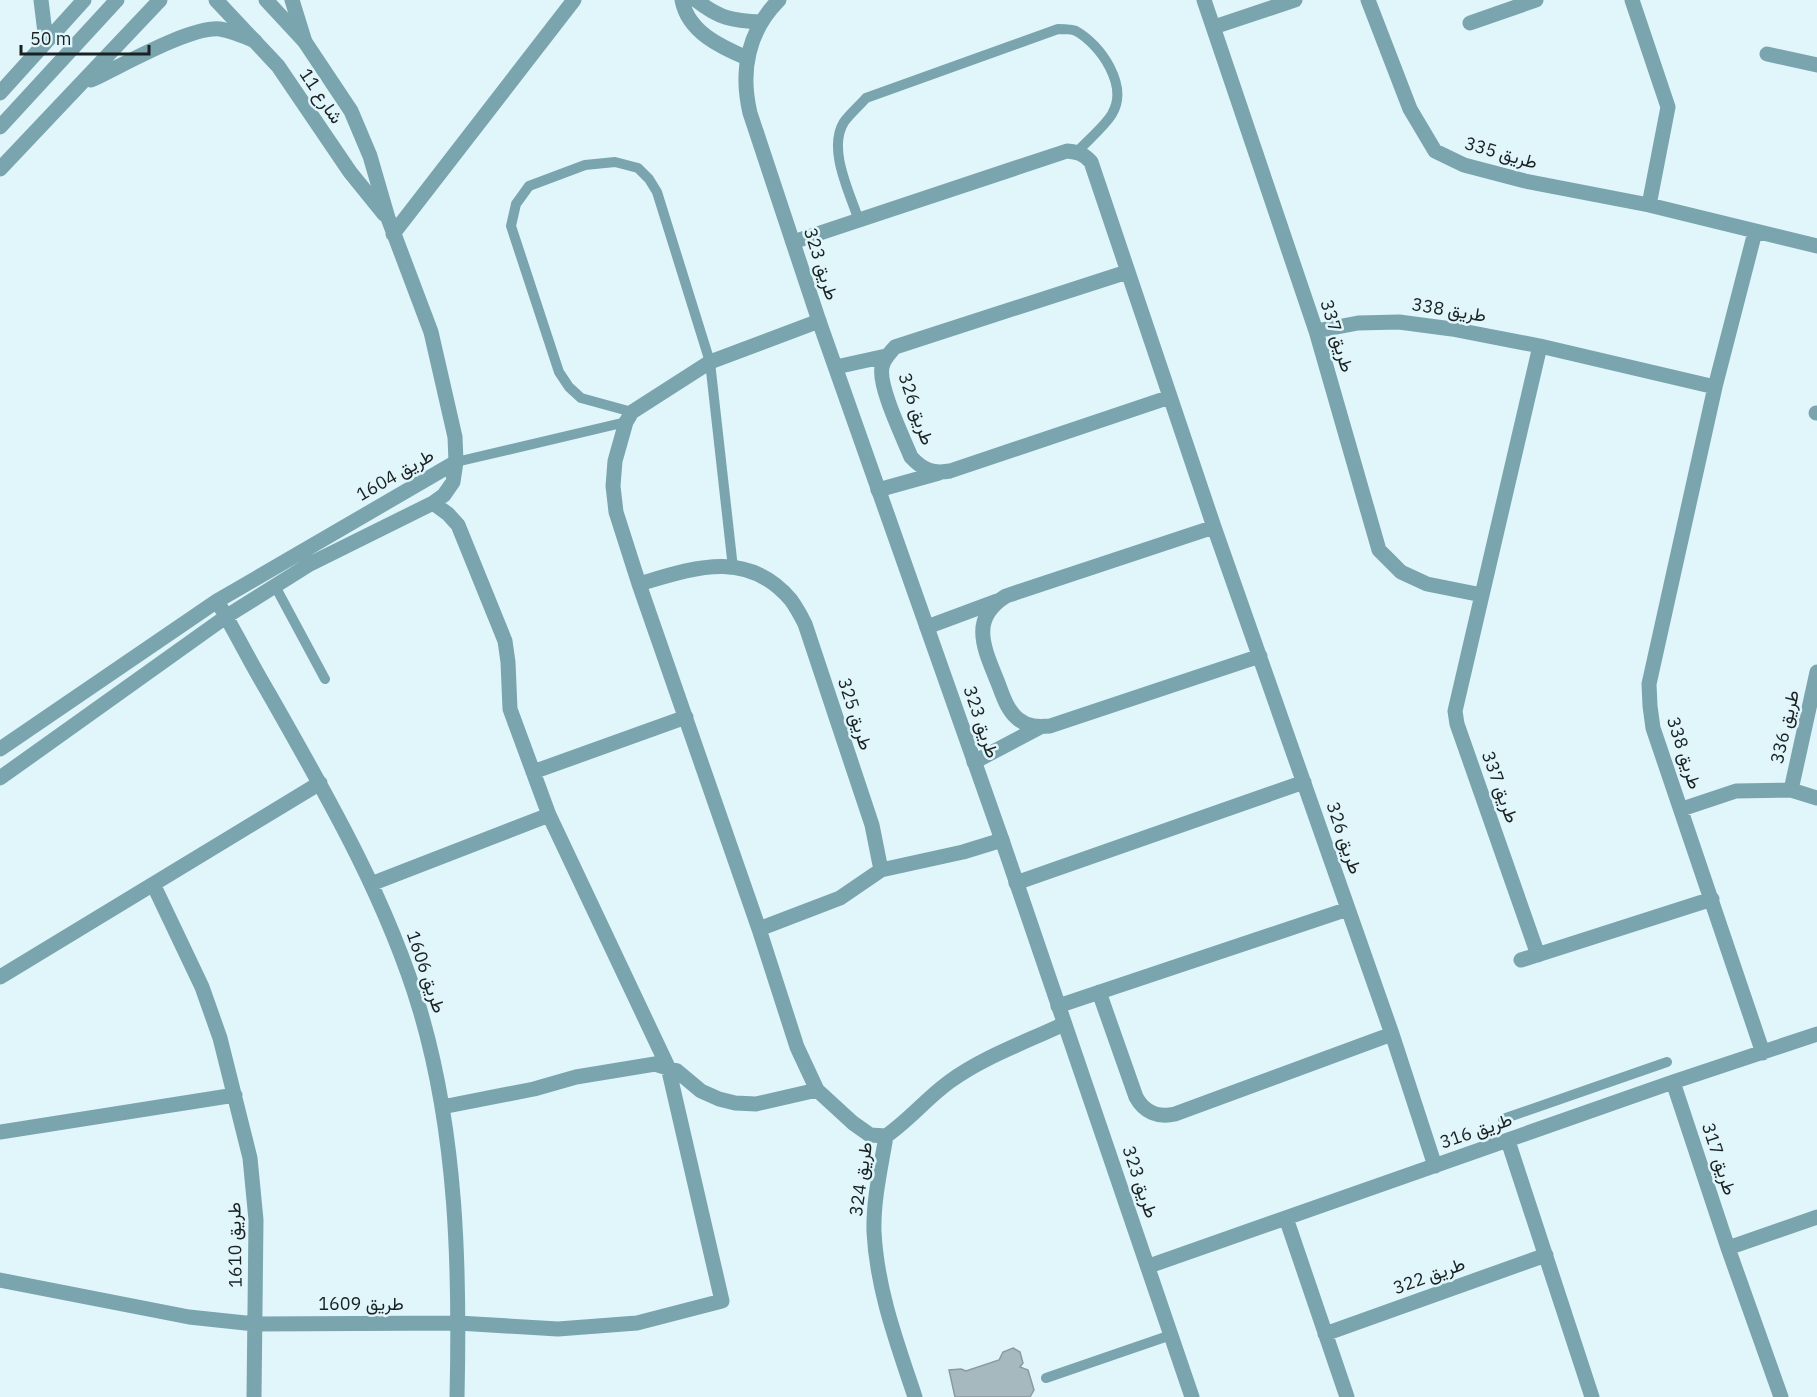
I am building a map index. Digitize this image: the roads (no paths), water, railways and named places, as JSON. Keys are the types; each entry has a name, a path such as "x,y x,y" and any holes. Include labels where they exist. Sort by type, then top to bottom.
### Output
{"street":[{"path":"0,127 117,0"},
{"path":"0,169 160,0"},
{"name":"شارع 11","path":"216,0 278,66 350,172 388,219"},
{"name":"شارع 11","path":"266,0 305,42 351,111 370,156 393,234 431,332 455,437 456,462"},
{"path":"292,0 305,42"},
{"path":"393,234 574,0"},
{"path":"682,0 690,20 703,34 725,49 747,58"},
{"path":"696,0 710,11 735,21 761,22"},
{"name":"طريق 323","path":"779,0 761,22 750,46 745,86 750,113 819,321 1002,840 1192,1397"},
{"name":"طريق 337","path":"1204,0 1316,331 1379,550 1401,572 1427,584 1482,595"},
{"path":"1214,27 1295,0"},
{"name":"طريق 335","path":"1368,0 1410,109 1435,151 1464,165 1505,176 1649,206 1817,246"},
{"path":"1470,23 1536,0"},
{"path":"1632,0 1668,107 1649,206"},
{"path":"42,1 57,11 79,5"},
{"path":"42,1 46,41"},
{"path":"0,93 79,5"},
{"path":"82,84 194,32 219,29 255,41"},
{"path":"1767,54 1817,65"},
{"path":"793,242 1067,151 1077,152"},
{"name":"طريق 326","path":"1077,152 1085,155 1091,162 1214,527 1392,1034 1435,1166"},
{"name":"طريق 338","path":"1755,232 1715,387 1649,684 1653,728 1763,1053"},
{"name":"طريق 326","path":"939,473 919,466 911,457 884,388 882,367 886,357 895,347 1128,272"},
{"path":"819,321 710,362 629,417 615,461 613,486 616,512 639,584 759,929 797,1047 817,1090 853,1123 870,1135 886,1136"},
{"name":"طريق 338","path":"1316,331 1358,323 1399,322 1452,328 1715,387"},
{"name":"طريق 337","path":"1538,955 1457,724 1455,711 1540,346"},
{"path":"836,367 886,357"},
{"path":"879,490 950,471 1170,397"},
{"name":"طريق 1604","path":"0,778 226,616 310,564 433,503 444,495 453,482 456,462"},
{"name":"طريق 1604","path":"0,748 217,601 456,462"},
{"path":"433,503 458,525 505,641 510,709 549,814 668,1067"},
{"path":"927,627 1006,596 1214,527"},
{"name":"طريق 325","path":"639,584 689,569 717,565 745,569 770,581 791,600 805,624 872,825 881,870"},
{"name":"طريق 1606","path":"217,601 248,660 320,783 371,884 405,967 420,1012 442,1107 450,1162 458,1323 457,1397"},
{"path":"998,601 985,617 982,628 985,648 1007,707 1021,722 1040,727"},
{"path":"974,762 1040,727 1260,656"},
{"name":"طريق 336","path":"1791,790 1817,672"},
{"path":"533,772 686,717"},
{"path":"1016,883 1304,782"},
{"path":"0,977 154,886 320,783"},
{"name":"طريق 336","path":"1682,809 1736,791 1791,790 1817,798"},
{"path":"371,884 549,814"},
{"path":"759,929 840,898 881,870 963,852 1002,840"},
{"name":"طريق 1610","path":"154,886 202,987 220,1038 250,1158 256,1220 254,1397"},
{"path":"1521,960 1712,899"},
{"path":"1058,1006 1348,909"},
{"path":"1099,992 1136,1097 1145,1109 1160,1116 1175,1114 1392,1034"},
{"name":"طريق 324","path":"915,1397 890,1322 878,1276 874,1230 876,1198 886,1136 949,1081 981,1063 1064,1024"},
{"name":"طريق 316","path":"1149,1266 1673,1082 1817,1034"},
{"path":"442,1107 489,1099 576,1077 655,1064 677,1071 701,1090 719,1100 735,1103 756,1104 817,1090"},
{"name":"طريق 1609","path":"0,1280 189,1317 255,1324 458,1323 558,1329 637,1323 668,1317 722,1301 668,1067"},
{"name":"طريق 317","path":"1673,1082 1728,1248 1781,1397"},
{"path":"0,1132 236,1095"},
{"path":"1508,1141 1592,1397"},
{"path":"1728,1248 1817,1217"},
{"path":"1286,1218 1347,1397"},
{"name":"طريق 322","path":"1324,1334 1546,1255"}],"lane":[{"path":"859,221 837,151 838,136 844,122 866,98 1058,29 1075,30 1096,48 1108,63 1117,81 1117,98 1112,114 1077,152"},
{"path":"629,417 581,398 569,387 559,372 511,226 516,204 529,186 585,165 615,162 638,168 657,192 710,362 733,568"},
{"path":"456,462 629,417"},
{"path":"275,586 325,679"},
{"path":"1503,1119 1667,1062"},
{"path":"1046,1378 1171,1335"}]}
